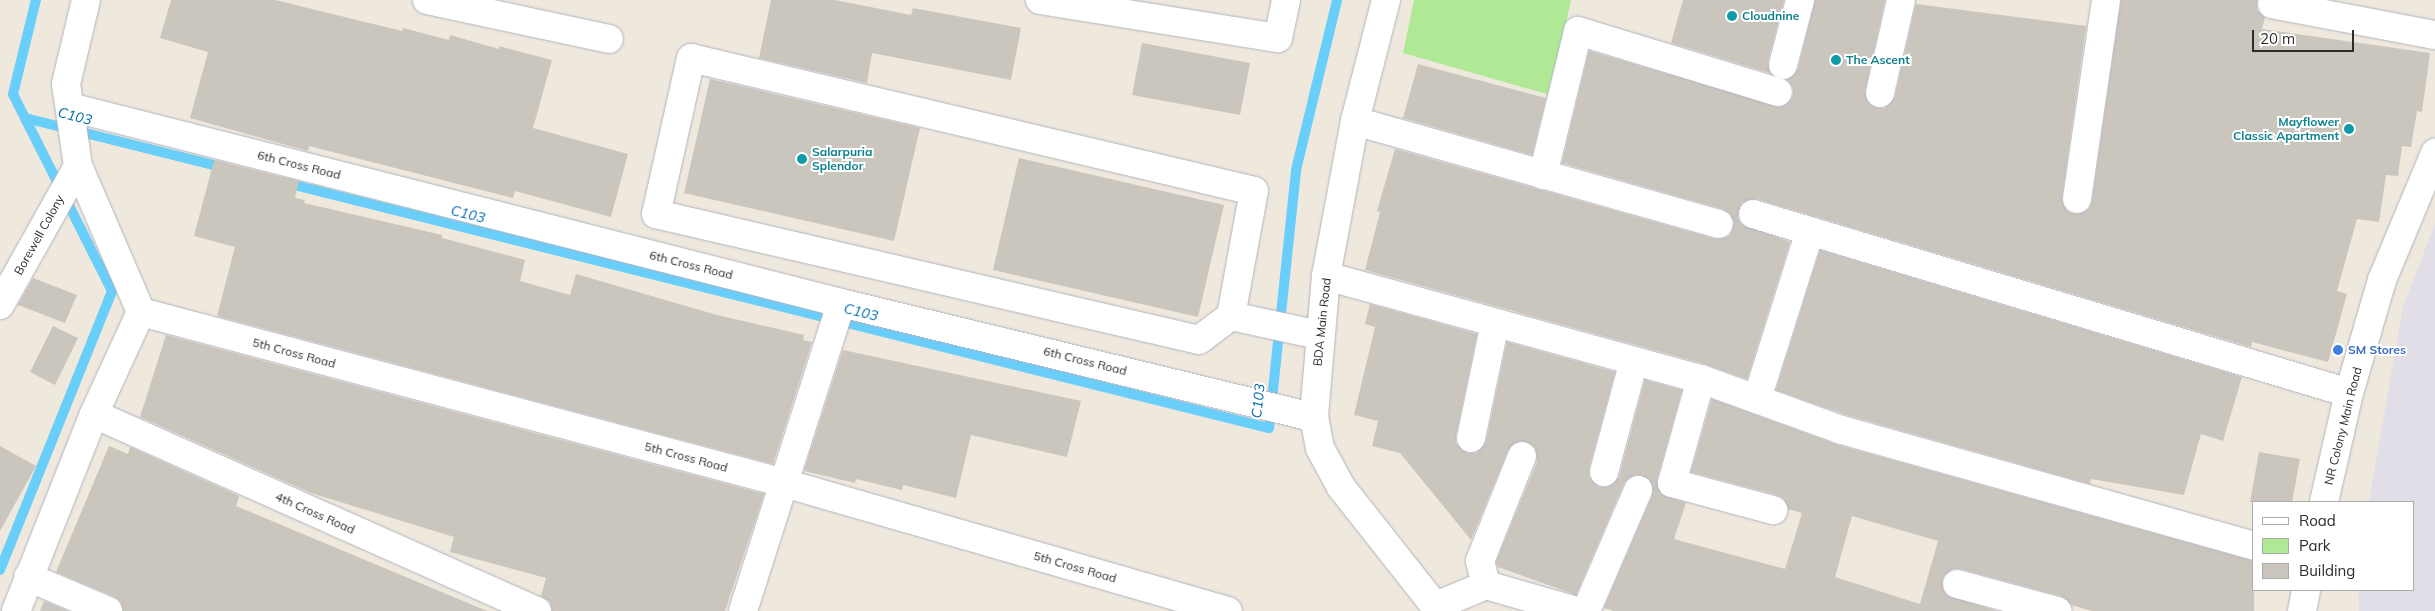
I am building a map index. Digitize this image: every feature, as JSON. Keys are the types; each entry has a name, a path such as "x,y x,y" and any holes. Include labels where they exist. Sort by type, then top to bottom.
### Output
{"street":[{"path":"16,611 94,414 141,312 78,166 66,84 86,0"},
{"path":"427,0 609,39"},
{"path":"1040,0 1278,38 1286,0"},
{"name":"BDA Main Road","path":"1386,0 1355,121 1326,276 1319,335 1314,417 1320,448 1341,487 1438,609"},
{"path":"1783,65 1800,0"},
{"path":"1880,93 1901,0"},
{"path":"2077,199 2106,0"},
{"path":"2272,4 2435,35"},
{"path":"1543,175 1578,32 1778,92"},
{"path":"1231,316 1254,191 691,58 656,214 1199,340 1231,316 1319,335"},
{"name":"6th Cross Road","path":"70,107 841,303 1314,417"},
{"path":"1355,121 1719,224"},
{"name":"NR Colony Main Road","path":"2324,501 2349,393 2382,280 2435,153"},
{"name":"Borewell Colony","path":"0,305 78,166"},
{"path":"1753,214 2349,393"},
{"path":"1757,399 1810,231"},
{"path":"1326,276 1700,379 1842,430 2252,545"},
{"path":"743,611 841,303"},
{"name":"5th Cross Road","path":"141,312 784,483 1228,611"},
{"path":"1470,438 1495,323"},
{"path":"1604,472 1634,361"},
{"path":"1700,379 1672,483 1773,510"},
{"name":"4th Cross Road","path":"94,414 536,611"},
{"path":"1486,586 1480,561 1522,456"},
{"path":"1586,611 1638,490"},
{"path":"28,577 108,611"},
{"path":"1957,584 2058,611"},
{"path":"1438,609 1486,586 1576,611"},
{"path":"2302,611 2306,591"}],"shaded area":[{"path":"2435,224 2435,611 2359,611 2358,591 2415,591 2415,501 2369,501 2403,306"}],"green space":[{"path":"1414,0 1571,0 1550,95 1403,53"}],"building":[{"path":"171,0 275,0 402,31 403,28 449,40 450,35 499,49 499,46 552,60 533,128 628,154 611,217 515,191 513,198 309,146 308,151 190,118 208,52 160,38"},
{"path":"771,0 835,0 911,15 913,8 1021,28 1011,80 872,53 867,83 759,58"},
{"name":"Cloudnine","path":"1683,0 1784,0 1768,61 1770,73 1671,43"},
{"path":"1815,0 1885,0 1865,90 1869,104 1877,108 1885,108 1895,97 1916,4 2086,26 2062,197 2067,211 2075,214 2089,209 2092,201 2121,0 2257,0 2257,10 2265,17 2262,29 2430,53 2422,112 2417,111 2411,147 2402,146 2398,176 2386,175 2379,222 2357,219 2337,291 2347,294 2328,362 2252,342 2251,347 1757,199 1742,203 1738,217 1741,224 1790,242 1747,379 1705,364 1365,270 1380,212 1377,211 1395,149 1715,239 1730,236 1734,221 1723,209 1562,163 1589,51 1781,107 1793,97 1793,88 1787,80 1798,69"},
{"path":"1142,43 1250,63 1240,115 1132,95"},
{"path":"1418,64 1546,98 1532,155 1403,118"},
{"name":"Salarpuria Splendor","path":"710,79 920,128 894,241 684,193"},
{"path":"1019,158 1224,205 1198,317 993,270"},
{"path":"214,160 299,181 295,198 305,200 304,203 442,235 442,238 525,260 520,281 570,295 576,274 717,315 804,335 803,340 812,342 773,464 217,316 235,247 194,236"},
{"path":"1820,250 2242,377 2223,441 2201,434 2184,495 2091,479 2090,484 1847,415 1776,390"},
{"path":"33,278 77,295 65,323 18,305"},
{"path":"1370,304 1477,334 1456,435 1456,443 1467,453 1476,453 1486,442 1507,342 1615,372 1589,468 1589,476 1599,487 1608,487 1619,477 1645,380 1682,390 1657,479 1661,494 1686,503 1674,539 1785,569 1802,513 1788,509 1784,499 1777,495 1691,472 1712,399 1838,445 2252,560 2254,611 2092,611 2071,605 2061,596 1961,569 1953,569 1942,579 1946,595 1997,611 1614,611 1604,608 1652,496 1650,480 1636,475 1624,483 1576,595 1498,567 1496,562 1537,462 1535,447 1520,441 1508,450 1471,540 1400,453 1372,446 1378,421 1354,415 1375,327 1365,324","holes":["1852,516 1938,541 1920,604 1835,577"]},
{"path":"53,326 78,338 55,385 30,372"},
{"path":"166,335 764,494 725,611 552,611 550,602 541,596 546,578 450,552 454,537 311,493 140,417"},
{"path":"843,350 1081,401 1067,457 971,435 956,498 903,485 902,490 856,479 855,483 804,471"},
{"path":"0,446 36,466 0,531"},
{"path":"109,446 128,454 130,447 239,496 236,506 487,611 123,611 121,602 115,597 56,572"},
{"path":"2259,452 2300,459 2292,501 2250,502"},
{"path":"44,601 68,611 40,611"}],"waterway":[{"name":"C103","path":"0,570 112,291 13,94 36,0"},
{"name":"C103","path":"286,183 1269,428 1296,170 1337,0"},
{"name":"C103","path":"25,118 226,168"}],"place":[{"name":"Cloudnine","path":"1732,16"},
{"name":"The Ascent","path":"1836,60"},
{"name":"Mayflower Classic Apartment","path":"2349,129"},
{"name":"Salarpuria Splendor","path":"802,159"},
{"name":"SM Stores","path":"2338,350"}]}
